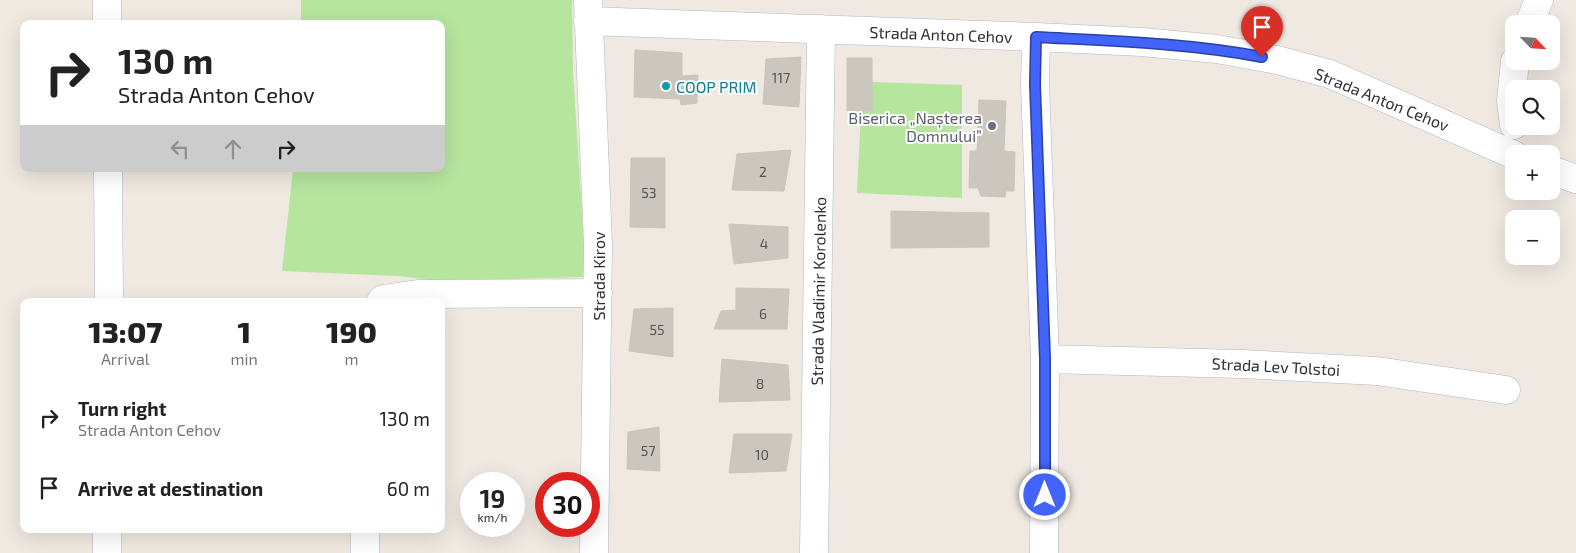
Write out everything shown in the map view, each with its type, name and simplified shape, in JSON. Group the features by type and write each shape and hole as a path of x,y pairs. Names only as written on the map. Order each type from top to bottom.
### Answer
{"street":[{"path":"107,0 107,20"},
{"path":"1533,15 1539,0"},
{"name":"Strada Anton Cehov","path":"588,11 821,29 1142,42 1217,49 1278,60 1330,74 1505,150"},
{"name":"Strada Kirov","path":"588,11 598,244 594,553"},
{"name":"Strada Vladimir Korolenko","path":"814,553 821,29"},
{"path":"1036,37 1035,84 1045,359 1044,553"},
{"path":"108,172 108,298"},
{"path":"1560,173 1576,179"},
{"path":"383,298 418,294 598,293"},
{"name":"Strada Lev Tolstoi","path":"1045,359 1242,364 1376,371 1506,390"},
{"path":"107,533 107,553"},
{"path":"365,553 366,533"}],"green space":[{"path":"301,0 572,0 573,71 586,277 439,281 398,276 282,271 293,172 445,172 445,20 301,20"},
{"path":"872,82 962,85 962,198 857,193 861,111"}],"building":[{"name":"COOP PRIM","path":"635,50 682,53 682,76 698,75 697,103 681,105 680,99 634,97"},
{"path":"801,57 799,107 763,104 766,59"},
{"path":"847,58 872,58 872,111 847,111"},
{"name":"Biserica „Nașterea Domnului”","path":"979,100 1006,101 1004,151 1015,152 1014,191 1006,191 1005,197 981,196 978,188 969,188 970,151 977,151"},
{"path":"791,150 784,191 732,190 737,154"},
{"path":"631,158 665,158 665,228 630,227"},
{"path":"891,211 989,213 989,247 891,248"},
{"path":"729,224 788,227 788,258 734,264"},
{"path":"736,288 789,289 787,329 714,329 721,311 736,310"},
{"path":"673,308 673,357 629,351 634,309"},
{"path":"722,359 788,365 790,400 719,402"},
{"path":"659,427 660,471 627,469 628,432"},
{"path":"734,434 792,434 786,471 729,473"}],"place":[{"name":"COOP PRIM","path":"666,86"},
{"name":"Biserica „Nașterea Domnului”","path":"992,126"}],"route":[{"path":"1045,495 1045,359 1035,84 1036,37 1142,42 1217,49 1262,57"}]}
